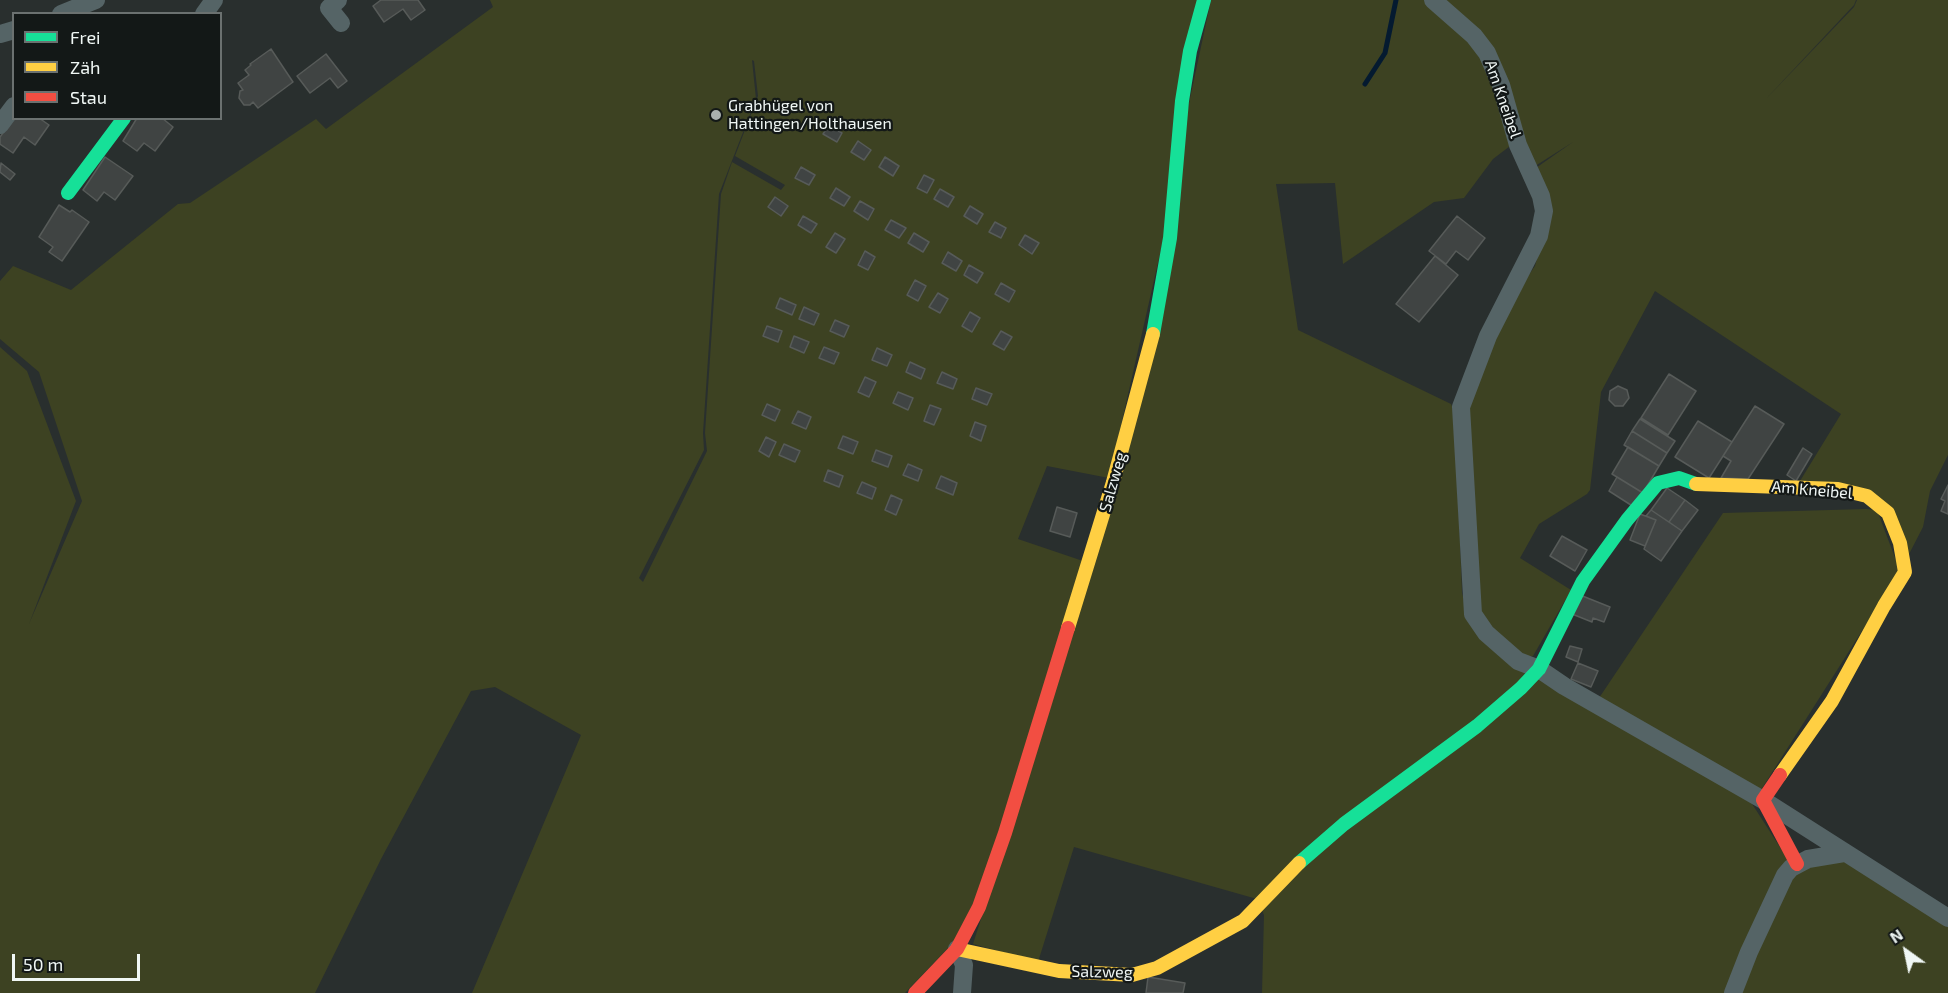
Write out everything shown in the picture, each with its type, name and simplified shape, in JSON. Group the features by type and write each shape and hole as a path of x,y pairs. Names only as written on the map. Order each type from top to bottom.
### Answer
{"street":[{"path":"338,0 328,8 341,23"},
{"name":"Salzweg","path":"915,993 924,987 957,949 979,907 1008,822 1113,482 1149,354 1158,313 1170,238 1182,101 1190,51 1204,0"},
{"name":"Am Kneibel","path":"1433,0 1473,36 1487,53 1501,85 1518,145 1542,196 1544,211 1539,236 1488,336 1461,407 1473,614 1486,633 1518,661 1539,669 1564,686 1763,800 1948,918"},
{"path":"67,12 86,6"},
{"path":"0,125 12,109"},
{"path":"68,193 123,120"},
{"name":"Am Kneibel","path":"1539,669 1583,581 1627,520 1658,483 1679,478 1700,485 1838,489 1867,496 1888,513 1900,543 1905,572 1832,701 1763,800"},
{"name":"Salzweg","path":"957,949 1059,971 1132,975 1157,968 1243,921 1302,860 1344,824 1477,726 1521,688 1539,669"},
{"path":"1763,800 1797,864"},
{"path":"1733,993 1780,882 1791,868 1808,860 1844,853"},
{"path":"957,949 964,965 962,993"}],"green space":[{"path":"490,0 1198,0 1165,232 1109,478 1047,466 1018,539 1083,561 970,925 905,993 472,993 581,735 495,687 471,691 381,859 315,993 0,993 0,347 27,371 76,501 29,624 82,501 39,372 0,339 0,281 13,266 71,290 178,204 190,203 316,119 326,129 493,7","holes":["752,60 754,61 758,96 735,156 785,185 781,190 732,162 721,194 705,433 707,451 643,582 639,578 704,450 703,433 719,194 756,99"]},
{"path":"1211,0 1427,0 1484,54 1514,143 1493,159 1464,198 1434,202 1343,264 1335,183 1276,184 1298,330 1451,404 1455,414 1462,593 1468,616 1477,633 1747,796 1794,869 1837,856 1948,920 1948,993 1262,993 1264,915 1257,899 1074,847 1038,962 973,944 1119,485 1189,103"},
{"path":"1438,0 1856,0 1854,5 1764,101 1854,7 1857,0 1948,0 1948,455 1930,491 1923,527 1907,558 1889,506 1800,481 1841,414 1655,291 1601,392 1590,490 1539,524 1520,558 1571,590 1533,656 1526,657 1491,631 1477,608 1468,404 1493,340 1523,283 1535,266 1543,235 1533,170 1573,142 1532,168 1503,83"},
{"path":"1877,510 1900,571 1759,793 1599,698 1723,513"}],"building":[{"path":"381,0 418,0 425,10 411,20 403,9 384,22 373,6"},
{"path":"271,49 293,82 258,108 253,102 250,105 244,105 239,98 240,91 243,90 238,83 249,75 245,70 250,64"},
{"path":"326,54 347,81 338,88 330,78 310,93 297,76"},
{"path":"13,120 42,120 49,125 35,145 24,137 13,153 0,144 0,137"},
{"path":"136,120 164,120 173,127 155,151 144,143 137,151 123,141"},
{"path":"829,125 842,133 837,142 823,134"},
{"path":"858,141 871,150 864,160 851,152"},
{"path":"105,157 133,176 115,200 104,192 97,201 83,190"},
{"path":"885,157 899,166 893,176 879,167"},
{"path":"1,163 15,174 10,180 0,172"},
{"path":"801,167 815,175 809,185 795,178"},
{"path":"924,175 934,180 927,193 917,188"},
{"path":"836,188 850,197 844,206 830,198"},
{"path":"940,189 954,197 948,207 934,199"},
{"path":"775,197 788,206 781,216 768,207"},
{"path":"860,201 874,209 868,220 854,211"},
{"path":"59,205 70,212 72,210 89,222 62,261 49,252 53,247 39,237"},
{"path":"970,206 983,214 977,224 964,216"},
{"path":"803,216 817,224 811,233 798,225"},
{"path":"1457,216 1485,238 1468,260 1456,251 1446,264 1429,251"},
{"path":"891,220 906,228 899,238 885,230"},
{"path":"995,222 1006,228 1001,238 989,232"},
{"path":"835,233 845,239 836,253 826,247"},
{"path":"914,233 929,242 923,252 908,243"},
{"path":"1025,235 1039,243 1032,254 1019,245"},
{"path":"865,251 875,257 868,270 858,265"},
{"path":"948,252 962,261 956,271 942,263"},
{"path":"1435,256 1458,275 1419,322 1396,304"},
{"path":"969,265 983,273 977,283 964,275"},
{"path":"915,280 926,286 918,301 907,295"},
{"path":"1001,283 1015,291 1009,302 995,294"},
{"path":"938,293 948,299 940,313 929,307"},
{"path":"780,298 796,305 792,315 776,308"},
{"path":"804,307 819,314 814,325 799,319"},
{"path":"970,312 980,318 972,332 962,326"},
{"path":"835,320 849,326 844,337 830,331"},
{"path":"767,326 782,331 778,342 763,336"},
{"path":"1001,331 1012,337 1004,350 993,344"},
{"path":"794,336 809,342 804,353 790,347"},
{"path":"824,347 839,353 834,364 819,358"},
{"path":"877,348 892,355 887,366 872,360"},
{"path":"910,362 925,369 921,379 906,372"},
{"path":"942,372 957,379 953,389 937,383"},
{"path":"1669,374 1696,391 1668,435 1641,418"},
{"path":"865,377 876,382 869,397 858,392"},
{"path":"1618,386 1627,390 1629,398 1623,406 1615,406 1609,400 1610,391"},
{"path":"976,388 992,394 987,405 972,399"},
{"path":"898,392 913,398 908,410 893,403"},
{"path":"767,404 780,410 775,421 762,415"},
{"path":"930,405 941,409 934,425 924,421"},
{"path":"1755,406 1784,424 1748,479 1721,478 1731,461 1723,456"},
{"path":"798,411 811,417 806,429 792,423"},
{"path":"1640,419 1675,441 1667,453 1632,431"},
{"path":"1698,421 1732,442 1709,478 1675,457"},
{"path":"975,422 986,426 981,441 970,436"},
{"path":"1632,431 1667,453 1659,466 1624,445"},
{"path":"843,436 858,442 853,454 838,448"},
{"path":"766,437 776,442 769,457 759,451"},
{"path":"784,444 800,451 795,462 779,455"},
{"path":"1628,447 1659,466 1643,493 1612,474"},
{"path":"1803,448 1812,454 1796,481 1787,475"},
{"path":"876,450 892,456 888,467 872,461"},
{"path":"908,464 922,470 918,481 903,475"},
{"path":"828,470 843,476 839,487 824,481"},
{"path":"941,476 957,483 953,495 936,488"},
{"path":"1617,477 1643,493 1634,507 1609,491"},
{"path":"862,482 876,488 872,499 857,493"},
{"path":"1948,485 1948,514 1941,511 1945,501 1941,499"},
{"path":"1667,488 1685,500 1669,522 1651,510"},
{"path":"891,495 902,500 896,515 885,510"},
{"path":"1685,500 1698,510 1682,531 1669,522"},
{"path":"1057,507 1077,513 1070,537 1050,531"},
{"path":"1651,510 1682,531 1661,561 1644,549 1656,520 1646,516"},
{"path":"1640,514 1656,520 1645,546 1630,540"},
{"path":"1562,536 1587,550 1575,571 1550,556"},
{"path":"1580,595 1610,607 1604,622 1593,618 1592,622 1572,614"},
{"path":"1570,646 1582,649 1578,662 1566,657"},
{"path":"1578,663 1598,671 1591,687 1571,679"},
{"path":"1148,977 1185,983 1183,993 1146,993"}],"waterway":[{"path":"1365,84 1385,53 1396,0"}],"traffic: fast":[{"path":"1153,334 1170,238 1182,101 1190,51 1204,0"},
{"path":"68,193 123,120"},
{"path":"1299,863 1344,824 1477,726 1521,688 1539,669 1583,581 1627,520 1658,483 1679,478 1696,484"}],"traffic: slow":[{"path":"1068,628 1113,482 1153,334"},
{"path":"1696,484 1838,489 1867,496 1888,513 1900,543 1905,572 1832,701 1780,775"},
{"path":"957,949 1059,971 1132,975 1157,968 1243,921 1299,863"}],"traffic: jam":[{"path":"915,993 957,949 979,907 1005,833 1068,628"},
{"path":"1780,775 1763,800 1797,864"}],"place":[{"name":"Grabhügel von Hattingen/Holthausen","path":"716,115"}]}
